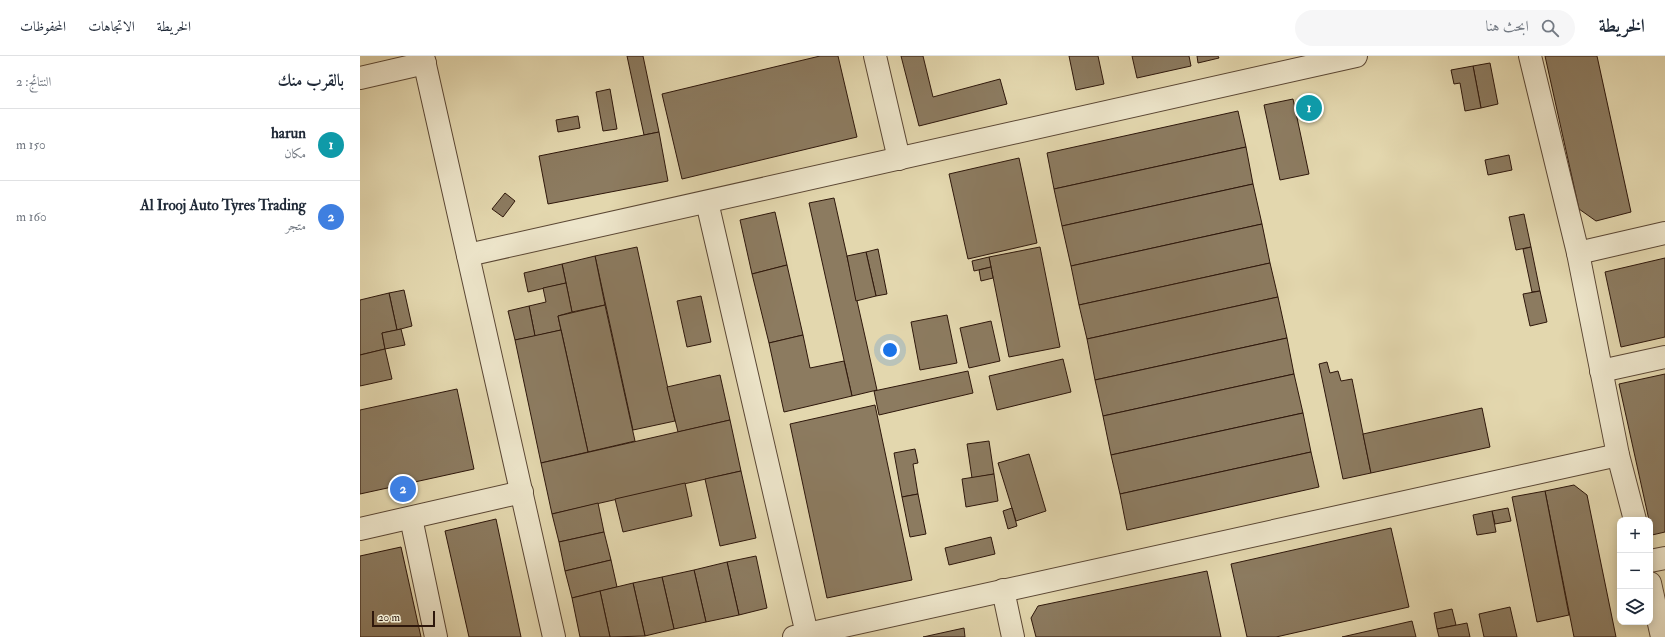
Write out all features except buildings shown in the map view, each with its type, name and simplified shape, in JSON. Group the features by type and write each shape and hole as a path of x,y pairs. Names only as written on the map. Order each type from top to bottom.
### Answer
{"street":[{"path":"875,56 899,160"},
{"path":"468,255 899,160 1356,56"},
{"path":"1530,56 1578,253 1618,455 1633,517"},
{"path":"360,78 424,60 554,637"},
{"path":"707,202 801,636 1003,590 1618,455"},
{"path":"1578,253 1665,233"},
{"path":"1601,371 1665,357"},
{"path":"360,529 522,492"},
{"path":"411,518 436,637"},
{"path":"1653,560 1665,558"},
{"path":"1651,589 1662,637"},
{"path":"1003,590 1013,637"}],"place":[{"name":"harun","path":"1309,108"},
{"name":"Al Irooj Auto Tyres Trading","path":"403,489"}]}
